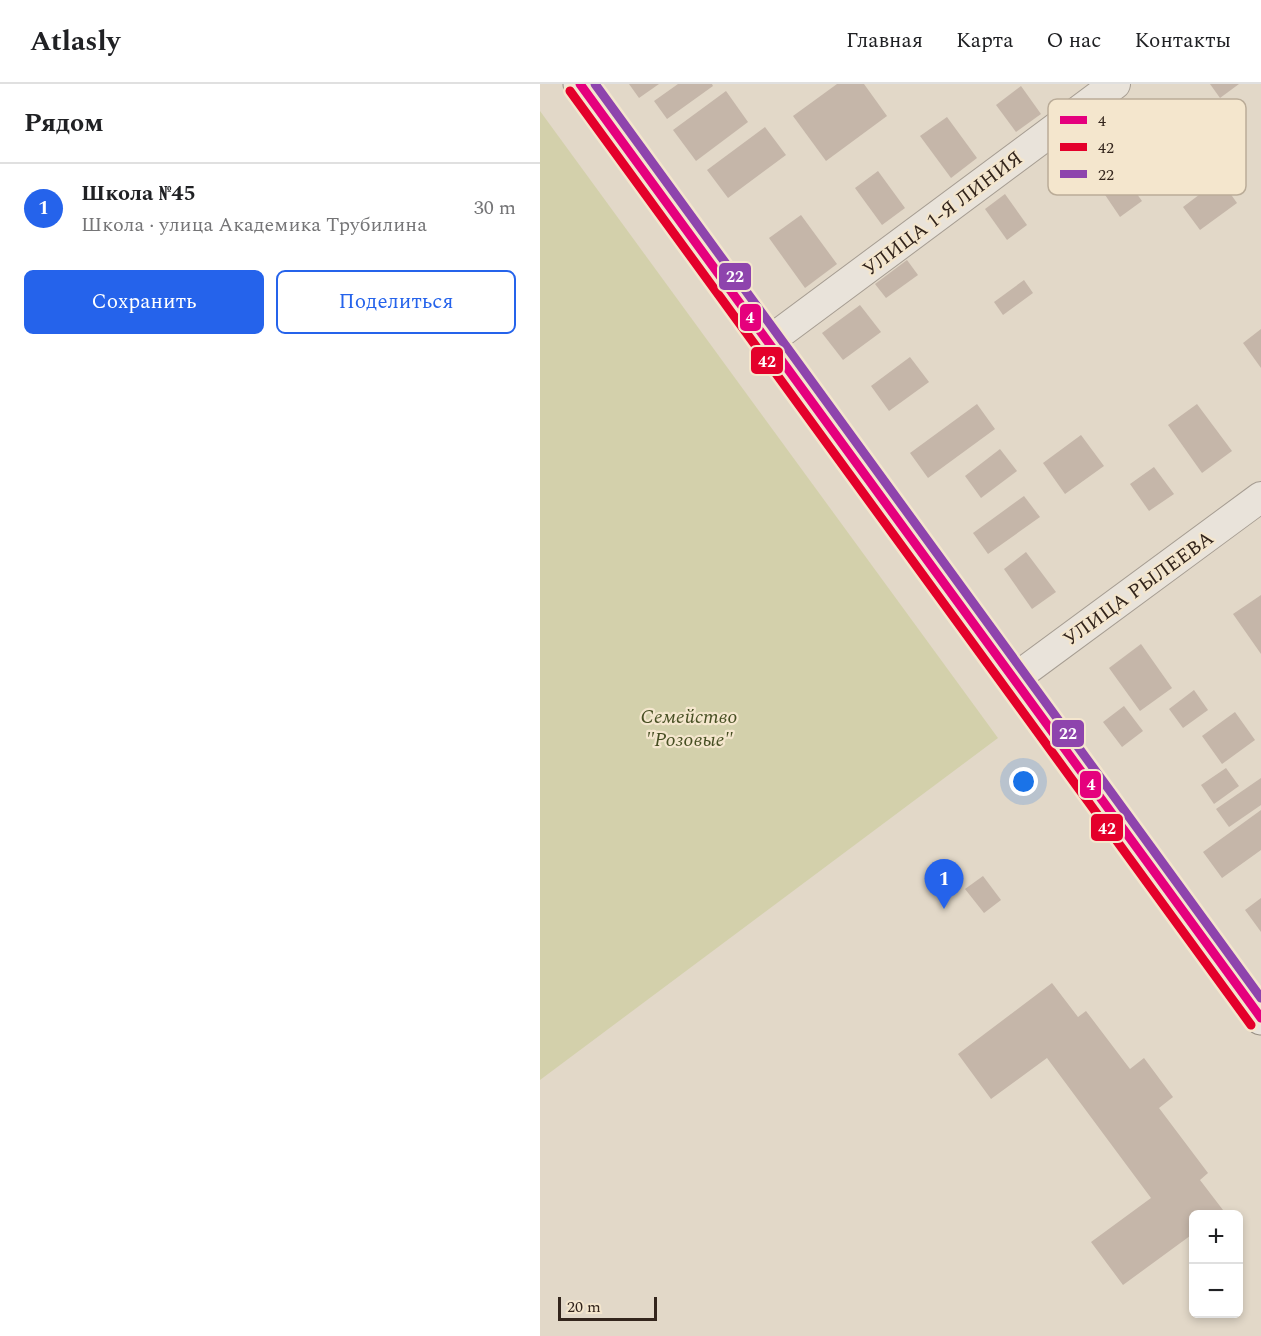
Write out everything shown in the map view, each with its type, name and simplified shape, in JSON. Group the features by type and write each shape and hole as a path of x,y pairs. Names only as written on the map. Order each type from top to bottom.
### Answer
{"main road":[{"path":"580,84 1261,1018"}],"street":[{"name":"УЛИЦА 1-Я ЛИНИЯ","path":"1095,99 1115,84"},
{"name":"УЛИЦА 1-Я ЛИНИЯ","path":"768,342 1048,134"},
{"name":"УЛИЦА РЫЛЕЕВА","path":"1014,679 1261,497"}],"green space":[{"name":"Семейство \"Розовые\"","path":"540,111 998,738 540,1080"}],"building":[{"path":"629,84 659,84 639,98"},
{"path":"678,84 712,84 713,86 667,119 654,101"},
{"path":"837,84 864,84 887,116 826,161 793,116"},
{"path":"1210,84 1239,84 1220,98"},
{"path":"1021,86 1041,114 1016,132 996,105"},
{"path":"726,91 748,122 696,161 673,130"},
{"path":"947,117 977,158 951,178 920,136"},
{"path":"765,127 786,155 728,198 707,170"},
{"path":"878,171 905,208 882,225 855,188"},
{"path":"1005,194 1027,225 1007,240 985,209"},
{"path":"1105,195 1138,195 1142,201 1120,217"},
{"path":"1199,195 1231,195 1237,203 1200,230 1183,207"},
{"path":"801,215 837,264 805,288 769,238"},
{"path":"907,260 918,275 886,298 875,284"},
{"path":"1024,280 1033,293 1003,315 994,302"},
{"path":"860,305 881,332 843,360 822,333"},
{"path":"1261,329 1261,368 1243,343"},
{"path":"910,357 929,382 889,411 871,386"},
{"path":"977,404 995,429 928,478 910,453"},
{"path":"1197,404 1232,451 1202,473 1168,425"},
{"path":"1081,435 1104,466 1065,494 1043,463"},
{"path":"1000,449 1017,471 981,498 965,476"},
{"path":"1154,467 1174,494 1149,511 1130,484"},
{"path":"1024,496 1040,517 988,554 973,533"},
{"path":"1026,552 1056,592 1032,609 1004,569"},
{"path":"1261,595 1261,654 1233,614"},
{"path":"1141,644 1172,688 1140,711 1109,668"},
{"path":"1194,690 1208,710 1183,728 1169,709"},
{"path":"1124,706 1143,731 1122,747 1103,722"},
{"path":"1235,712 1255,740 1222,764 1202,736"},
{"path":"1226,768 1239,786 1214,804 1201,785"},
{"path":"1261,778 1261,805 1229,827 1216,809"},
{"path":"1261,810 1261,850 1222,878 1203,852"},
{"path":"983,876 1001,900 984,913 965,889"},
{"path":"1261,898 1261,932 1245,910"},
{"path":"1052,983 1078,1017 1086,1011 1130,1069 1144,1058 1173,1097 1159,1108 1208,1173 1200,1180 1223,1210 1189,1210 1189,1237 1123,1285 1091,1242 1151,1198 1047,1058 991,1099 958,1054"}],"transit line":[{"name":"4","path":"580,84 1261,1018"},
{"name":"22","path":"595,84 1261,998"},
{"name":"42","path":"570,91 1251,1025"}],"place":[{"name":"Школа №45","path":"944,909"}]}
